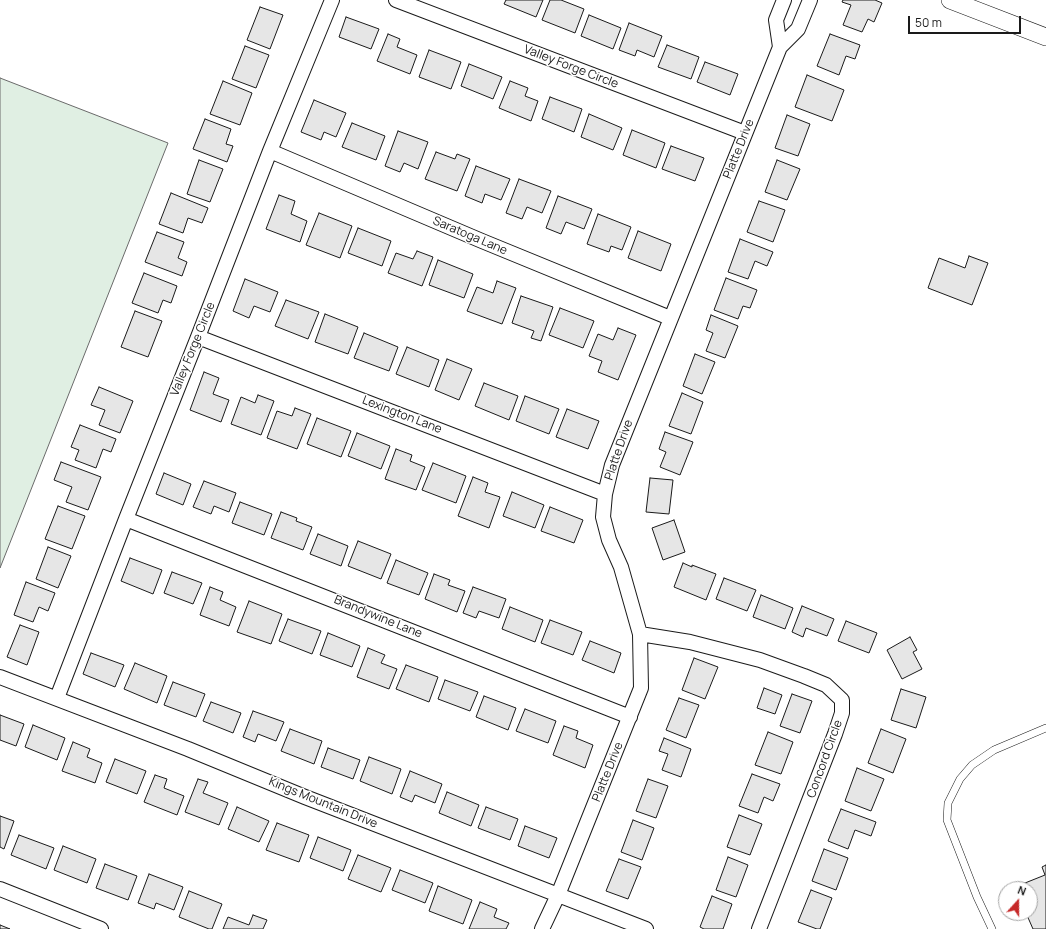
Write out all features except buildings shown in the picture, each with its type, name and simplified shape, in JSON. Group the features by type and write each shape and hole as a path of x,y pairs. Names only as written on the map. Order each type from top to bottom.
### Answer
{"street":[{"name":"Valley Forge Circle","path":"57,698 270,151 332,0"},
{"name":"Valley Forge Circle","path":"396,0 746,133"},
{"name":"Platte Drive","path":"780,47 776,20 784,0"},
{"name":"Platte Drive","path":"542,929 558,895 641,688 640,634 621,567 609,540 603,517 605,494 612,465 780,47 798,29 810,0"},
{"path":"950,0 1046,37"},
{"name":"Saratoga Lane","path":"270,151 482,241 670,318"},
{"name":"Lexington Lane","path":"198,337 605,494"},
{"name":"Brandywine Lane","path":"126,518 630,717"},
{"name":"Concord Circle","path":"640,634 690,642 760,660 826,685 842,700 842,713 836,734 759,929"},
{"name":"Kings Mountain Drive","path":"0,677 188,749 305,797 646,929"},
{"path":"0,889 102,929"}],"lane":[{"path":"992,929 977,897 947,820 948,803 960,779 972,765 994,750 1046,728"}],"green space":[{"path":"0,78 168,143 0,568"}]}
